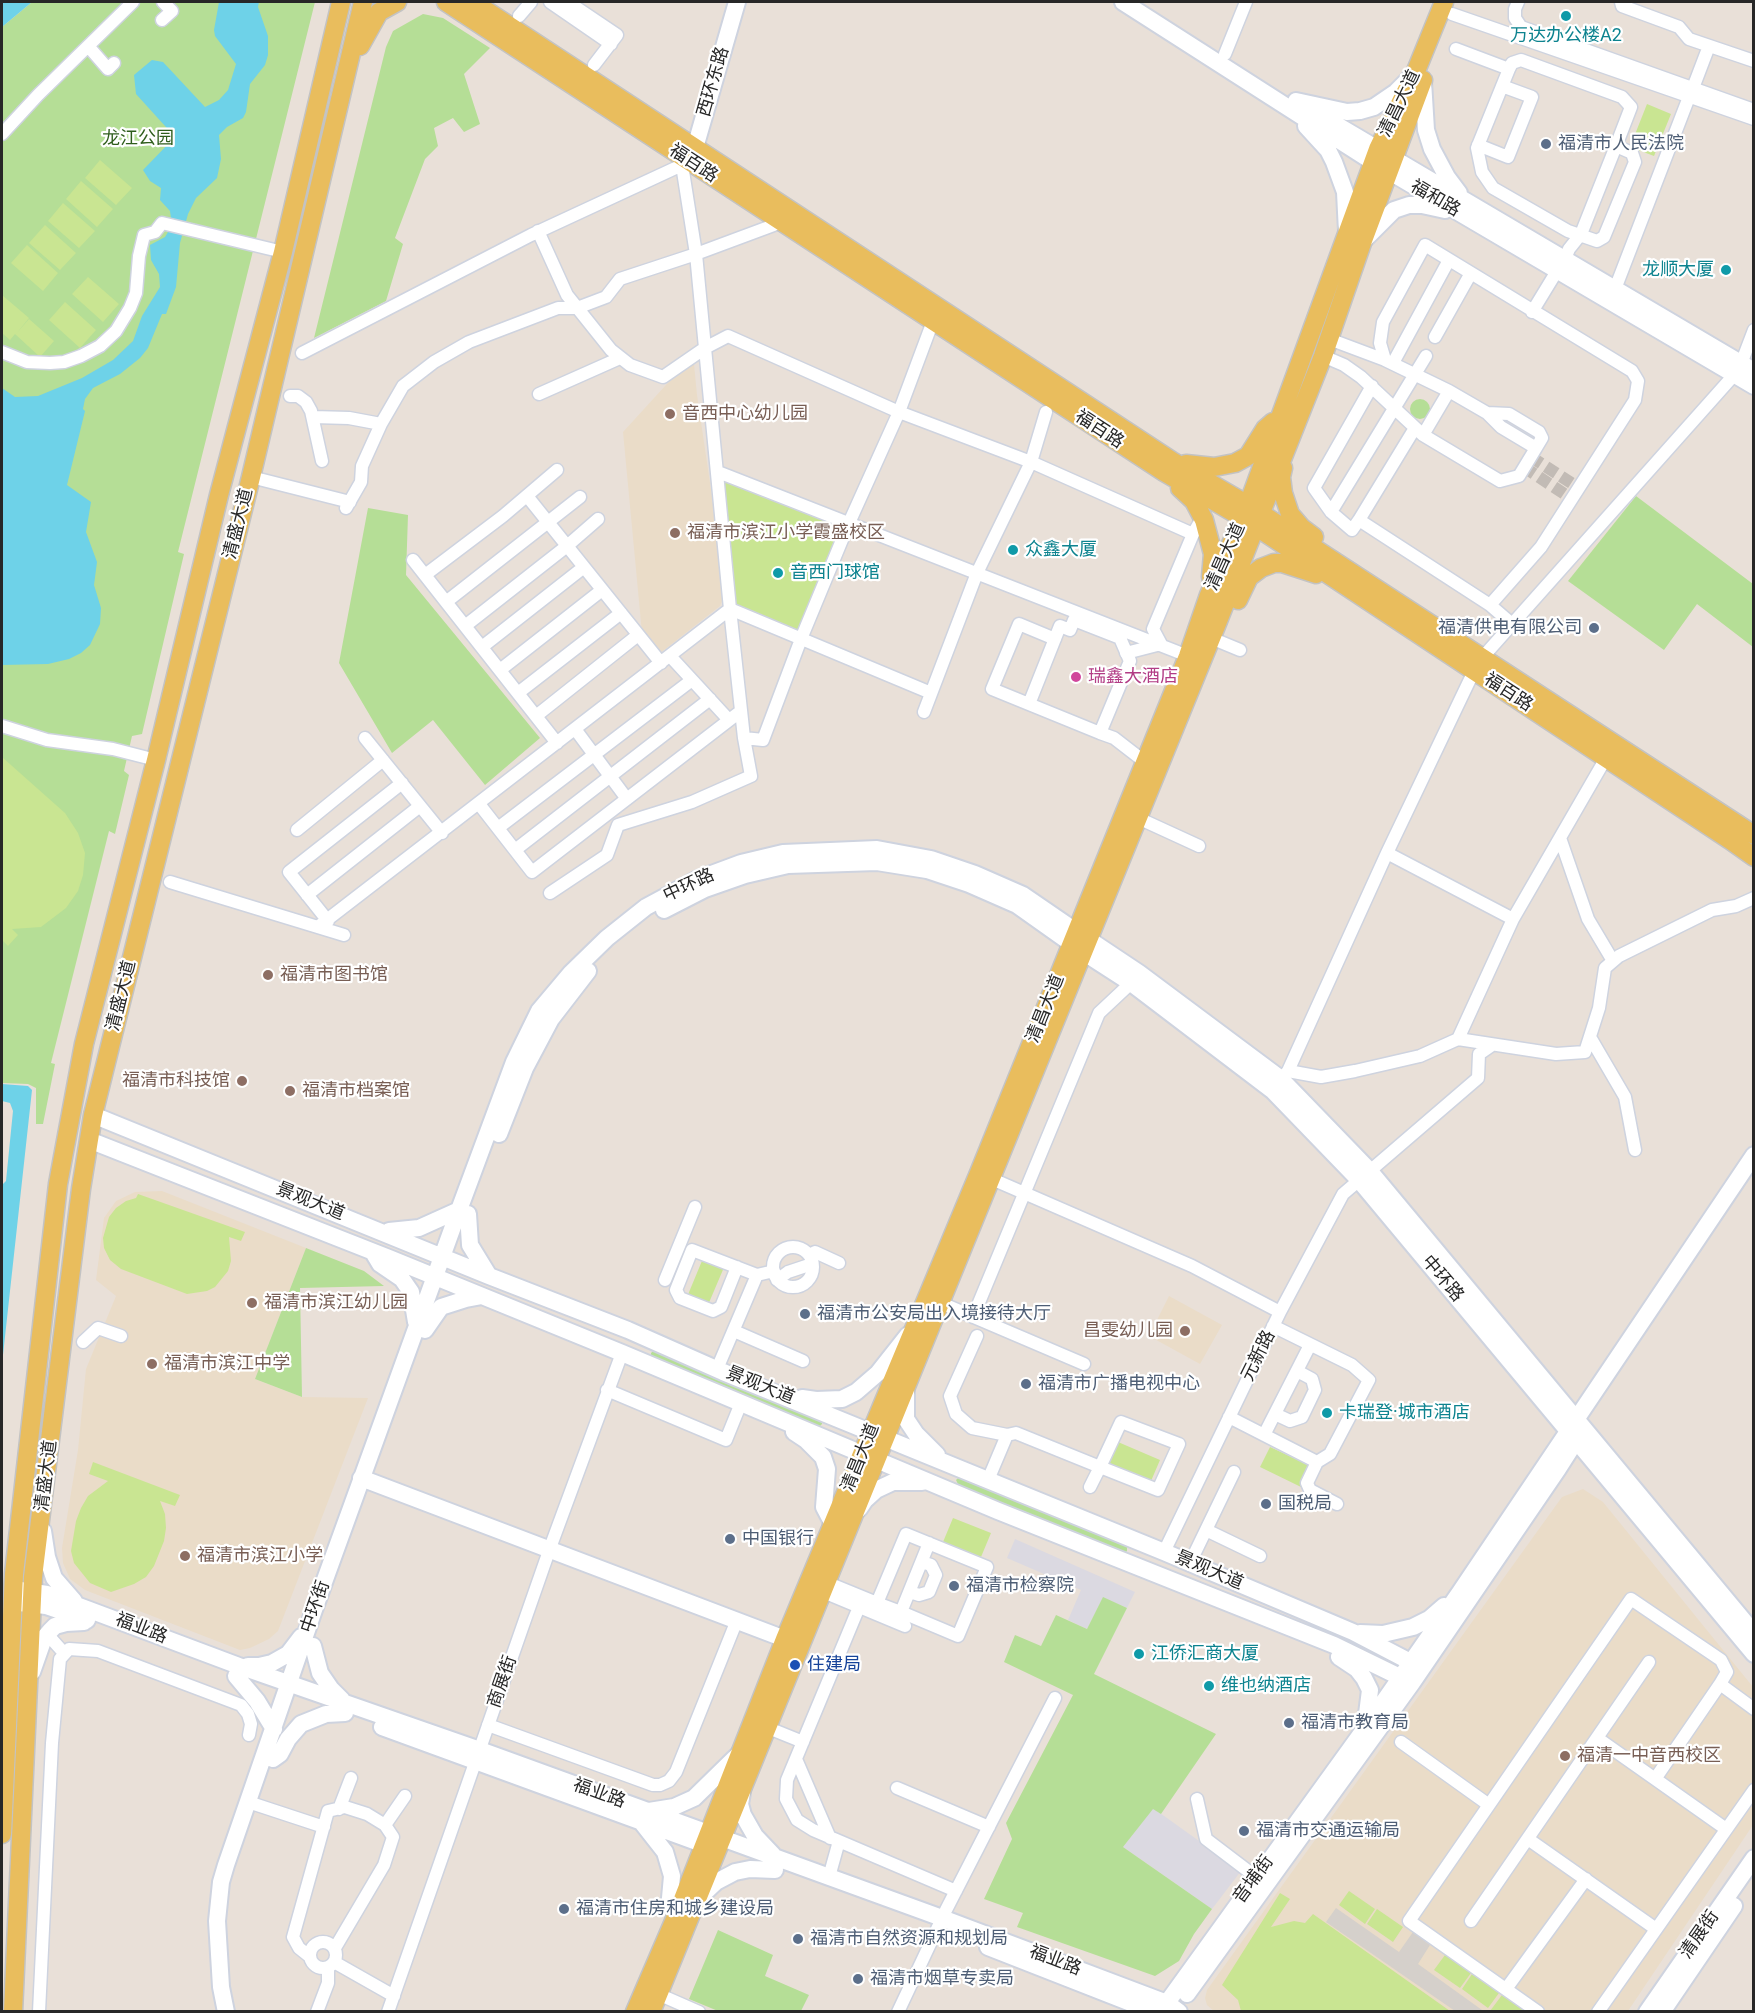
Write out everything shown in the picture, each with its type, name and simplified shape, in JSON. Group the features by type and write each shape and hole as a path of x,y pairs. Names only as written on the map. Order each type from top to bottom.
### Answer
{"main road":[{"name":"清盛大道","path":"13,2012 32,1598 93,1115 251,477 363,2"},
{"path":"342,93 361,43 379,12 397,2"},
{"name":"福百路","path":"446,2 1168,466"},
{"name":"福百路","path":"473,2 484,7 688,156 933,321 1252,516 1478,664 1754,835"},
{"name":"清昌大道","path":"651,2012 686,1908 712,1842 740,1754 785,1639 840,1528 878,1435 914,1328 1080,942 1138,818 1214,632 1252,516 1281,415 1354,239 1383,160 1451,6"},
{"name":"清盛大道","path":"2,1834 10,1602 58,1184 84,1044 156,760 219,495 283,252 337,7"},
{"name":"清昌大道","path":"878,1435 912,1369 992,1179 1145,762 1188,656 1209,595 1287,448 1326,347 1354,239"},
{"path":"1168,466 1214,467 1235,463 1248,456 1265,429 1281,415"},
{"path":"1214,632 1234,608 1249,577 1261,567 1282,563 1340,574 1335,553 1302,528 1290,514 1283,494 1281,477 1287,448"},
{"path":"1168,466 1194,501 1198,527 1213,554 1209,595"},
{"name":"福百路","path":"1478,664 1606,758 1754,857"},
{"name":"清昌大道","path":"712,1842 744,1781 827,1588 840,1528"},
{"name":"清昌大道","path":"635,2012 686,1908"}],"street":[{"path":"2,134 133,2"},
{"path":"162,20 172,12 164,2"},
{"path":"519,16 531,2"},
{"path":"550,2 611,44"},
{"path":"568,2 617,35 594,65"},
{"name":"西环东路","path":"688,156 728,2"},
{"name":"西环东路","path":"688,156 737,2"},
{"name":"福和路","path":"1123,2 1383,160 1743,370"},
{"name":"福和路","path":"1144,2 1225,54 1292,104"},
{"path":"1225,54 1246,2"},
{"path":"1518,2 1515,18 1521,27 1691,92 1754,119"},
{"path":"1621,2 1622,6 1679,27 1689,39 1754,61"},
{"path":"1451,6 1564,43"},
{"path":"88,46 108,69 114,63"},
{"path":"1615,289 1708,46"},
{"path":"1456,49 1509,69"},
{"path":"1532,312 1569,249 1581,234 1631,108 1622,97 1521,60 1512,63 1478,145 1482,172 1493,188 1568,231 1581,234 1597,241 1604,237 1635,162 1632,153 1616,146"},
{"path":"1292,104 1347,112 1360,111 1374,107 1420,75 1426,130 1432,149 1465,208"},
{"path":"1478,145 1508,157 1532,97 1502,86"},
{"path":"1691,92 1754,110"},
{"path":"1292,104 1334,162 1345,192 1354,239 1394,210 1409,205 1465,208"},
{"path":"302,353 688,156 730,609 744,738 751,777 692,802 618,825 607,855 550,893"},
{"path":"2,352 27,362 50,363 64,362 100,346 116,331 130,309 136,293 139,256 144,236 155,232 162,223 283,252"},
{"path":"251,477 348,505 361,482 362,466 381,424 403,387 434,362 469,342 558,308 577,308 606,297 620,279 774,225"},
{"path":"538,231 567,295 620,358 630,365 663,377 705,348 728,336 899,412 1198,527 1153,629 1161,644"},
{"path":"1389,362 1380,343 1383,322 1425,245 1632,371 1638,381 1635,400 1541,547 1490,605"},
{"path":"1389,362 1449,260"},
{"name":"福和路","path":"1561,265 1615,289 1743,370 1754,386"},
{"path":"1435,337 1471,273"},
{"path":"744,738 763,740 801,639 849,523 899,412 933,321"},
{"path":"1754,330 1743,370 1478,664 1281,1080 1321,1077 1420,1056 1458,1038 1556,1054 1585,1052 1599,1008 1605,968 1619,956 1712,910 1736,906 1754,898"},
{"path":"1326,347 1389,362 1449,391 1487,413 1509,414 1539,432 1542,438 1519,476 1500,481 1419,431 1372,386 1344,365 1326,347"},
{"path":"1331,512 1426,356"},
{"path":"539,394 620,358"},
{"path":"1372,386 1314,488 1331,512 1352,530 1449,391"},
{"path":"290,396 298,396 306,402 312,417 322,461"},
{"path":"924,712 977,573 1031,462 1046,412"},
{"path":"312,417 349,418 381,424"},
{"path":"425,575 557,470"},
{"path":"718,472 1188,656"},
{"path":"527,496 638,635 692,680 729,720"},
{"path":"446,602 580,497"},
{"path":"465,626 598,519"},
{"path":"1359,520 1490,605 1512,624"},
{"path":"413,560 557,743"},
{"path":"482,647 584,567"},
{"path":"500,670 602,590"},
{"path":"730,609 932,693"},
{"path":"323,924 730,609"},
{"path":"518,693 621,613"},
{"path":"1029,704 1060,626 1070,630 1074,620 1120,639 1130,661 1100,733"},
{"path":"1055,639 1019,624 992,689 1114,738 1145,762"},
{"path":"1214,632 1240,650"},
{"path":"536,716 638,635"},
{"path":"1126,653 1161,644"},
{"path":"498,828 692,680"},
{"path":"515,850 710,699"},
{"path":"478,804 532,872 741,711"},
{"path":"2,726 47,740 113,749 156,760"},
{"path":"574,729 627,799"},
{"path":"365,738 442,832"},
{"path":"1458,1038 1513,919 1606,758"},
{"path":"297,830 383,760"},
{"path":"323,924 307,895 289,872 402,783"},
{"path":"307,895 420,806"},
{"path":"1138,818 1199,846"},
{"path":"1560,838 1588,920 1613,962"},
{"name":"中环路","path":"463,1212 514,1062 539,1011 571,973 607,938 646,907 698,879 741,863 783,853 877,849 932,859 975,874 1023,895 1131,983 1281,1080"},
{"path":"1387,853 1513,919"},
{"path":"170,882 323,924 344,935"},
{"name":"中环路","path":"1080,942 1139,973 1281,1080 1364,1174 1576,1429 1754,1633"},
{"path":"973,1317 1099,1013 1131,983"},
{"path":"1590,1037 1625,1097 1635,1150"},
{"name":"元新路","path":"1164,1552 1280,1312 1343,1194 1478,1078 1479,1054 1492,1045"},
{"name":"景观大道","path":"93,1115 628,1330 717,1369 1164,1552 1353,1632 1417,1664"},
{"name":"景观大道","path":"89,1140 372,1251 622,1353 1155,1575 1334,1645 1406,1680"},
{"path":"1417,1664 1576,1429 1754,1155"},
{"path":"1417,1664 1460,1592 1754,1173"},
{"path":"992,1179 1192,1266 1280,1312"},
{"path":"665,1280 695,1207"},
{"path":"389,1258 389,1234 419,1228 463,1212 470,1245 489,1276"},
{"name":"中环街","path":"225,2012 218,1957 217,1921 226,1865 273,1759 314,1610 366,1479 463,1212"},
{"path":"680,1244 757,1275 776,1275"},
{"path":"810,1260 799,1248 786,1249 777,1256 774,1262 776,1275 789,1287 802,1285 811,1275 810,1260 815,1252 839,1263"},
{"path":"692,1250 676,1290 680,1298 713,1311 721,1307 737,1267"},
{"path":"372,1251 380,1264 402,1279 411,1293 421,1328"},
{"path":"717,1369 757,1275"},
{"path":"515,1310 523,1289"},
{"path":"421,1328 441,1307 482,1296"},
{"path":"941,1303 1084,1364"},
{"path":"1273,1326 1352,1365 1369,1380 1330,1454 1317,1462 1306,1484 1310,1490 1337,1504"},
{"path":"83,1342 98,1328 122,1336"},
{"path":"779,1394 816,1400 842,1399 856,1392 878,1373 914,1328"},
{"path":"734,1331 803,1361"},
{"path":"976,1336 950,1396 956,1414 972,1428 1007,1435 1017,1433 1100,1467 1158,1490 1179,1444 1121,1422 1100,1467 1090,1487"},
{"path":"1264,1435 1310,1345"},
{"name":"商展街","path":"388,2012 550,1548 622,1353"},
{"path":"912,1369 905,1393 906,1419 925,1444 944,1462"},
{"path":"1275,1414 1290,1421 1302,1417 1315,1390 1312,1379 1297,1371"},
{"path":"607,1390 726,1440 741,1403"},
{"path":"771,1416 806,1440 823,1457 827,1469 824,1508 840,1528 876,1490 893,1482 934,1484"},
{"path":"1229,1417 1317,1462"},
{"name":"中环路","path":"1576,1429 1754,1654"},
{"path":"988,1480 1007,1435"},
{"path":"1190,1563 1234,1472"},
{"path":"366,1479 785,1639"},
{"name":"中环街","path":"237,2012 232,1987 227,1921 235,1868 274,1730 313,1646 366,1479"},
{"path":"42,1517 44,1545 54,1578 79,1605"},
{"path":"1206,1530 1260,1556"},
{"path":"827,1588 902,1612 958,1636 987,1567 906,1534 877,1603"},
{"path":"902,1612 929,1543"},
{"path":"1155,1575 1164,1552"},
{"path":"910,1592 919,1595 929,1592 936,1575 931,1565 922,1562"},
{"path":"827,1588 858,1607 905,1626"},
{"path":"1353,1632 1383,1634 1413,1627 1430,1618 1460,1592"},
{"name":"福业路","path":"10,1602 47,1594 238,1671"},
{"name":"福业路","path":"32,1598 46,1606 344,1707 940,1923 1169,2010"},
{"path":"1538,2012 1409,1921 1631,1599 1721,1660 1727,1672 1655,1779"},
{"path":"858,1607 787,1780 786,1799 797,1820 813,1830 956,1891"},
{"path":"274,1730 238,1671 272,1663 288,1654 300,1639 314,1610"},
{"path":"488,1725 653,1785 660,1785 676,1772 737,1620"},
{"path":"28,1690 38,1653 47,1634 55,1626 66,1623 94,1622"},
{"path":"47,1634 64,1653"},
{"path":"1334,1645 1339,1658 1357,1669 1370,1690 1366,1727"},
{"path":"273,1759 280,1754 288,1739 302,1724 344,1707 320,1672 313,1646"},
{"path":"39,2012 53,1731 60,1659 64,1653 69,1649 98,1651 241,1705 248,1714 251,1724 249,1735"},
{"path":"1471,1921 1650,1662"},
{"name":"音埔街","path":"1169,2010 1417,1664"},
{"name":"音埔街","path":"1169,2010 1257,1877 1366,1727 1406,1680"},
{"path":"1720,1684 1754,1709"},
{"path":"898,2012 956,1891 1055,1698"},
{"path":"766,1727 803,1742"},
{"path":"1597,1738 1726,1829"},
{"path":"1401,1742 1489,1805"},
{"path":"740,1754 694,1798 644,1817 667,1857 672,1876 670,1898 686,1908 716,1882 735,1872 776,1864 743,1815 740,1804 744,1781"},
{"path":"796,1759 835,1840 829,1878"},
{"path":"339,1809 351,1778"},
{"path":"897,1788 989,1827"},
{"path":"1598,2012 1754,1790"},
{"path":"385,1825 405,1796"},
{"path":"1197,1799 1206,1839 1257,1877"},
{"path":"253,1803 324,1827"},
{"path":"317,2012 328,1983 331,1965 336,1953 335,1948 384,1865 393,1838 385,1825 367,1814 345,1807 328,1811 293,1937 299,1948 316,1966 320,1968 331,1965 394,1996"},
{"path":"1528,1839 1656,1929"},
{"name":"清展街","path":"1647,2012 1754,1858"},
{"name":"福业路","path":"776,1864 829,1878 940,1923"},
{"name":"清展街","path":"1662,2012 1754,1877"},
{"path":"1506,1989 1586,1879"},
{"path":"309,1956 312,1948 319,1942 328,1942 335,1948"},
{"path":"658,1994 693,2010"}],"shaded area":[{"name":"福清市滨江小学霞盛校区","path":"694,364 726,591 720,606 659,654 642,633 623,432 676,374"},
{"path":"162,1191 306,1248 255,1379 302,1397 368,1398 278,1631 269,1639 240,1650 85,1590 70,1579 63,1563 62,1548 78,1450 86,1369 116,1296 96,1280 104,1218 116,1201 135,1192"},
{"name":"昌雯幼儿园","path":"1169,1296 1222,1325 1200,1364 1149,1336"},
{"name":"福清一中音西校区","path":"1583,1489 1603,1502 1753,1687 1753,1825 1628,2011 1215,2012 1207,2005 1205,1998 1207,1990 1562,1497"},
{"path":"1015,1539 1135,1592 1127,1608 1103,1598 1087,1629 1068,1620 1081,1590 1007,1558"},
{"path":"1153,1808 1241,1871 1212,1909 1123,1847"},
{"path":"1336,1908 1399,1952 1413,1932 1430,1945 1418,1964 1482,2010 1455,2011 1326,1922"}],"green space":[{"name":"龙江公园","path":"32,2 315,2 178,552 184,554 142,734 132,736 124,771 129,775 115,834 109,831 51,1063 55,1064 43,1124 36,1124 36,1088 28,1084 2,1083 2,27"},
{"path":"423,14 443,18 490,48 464,74 480,124 464,132 453,118 434,128 438,146 425,159 395,238 403,244 386,301 314,338 386,47 393,31"},
{"path":"1647,104 1671,114 1654,156 1630,147"},
{"path":"100,160 132,188 116,205 85,178"},
{"path":"81,181 113,209 97,227 66,199"},
{"path":"63,203 95,231 79,248 48,221"},
{"path":"45,225 76,253 60,270 29,243"},
{"path":"27,245 58,273 43,291 11,263"},
{"path":"88,277 119,304 103,322 72,294"},
{"path":"2,295 29,318 16,334 29,319 54,341 40,357 15,334 10,340 2,333"},
{"path":"65,302 96,330 80,348 49,320"},
{"path":"1420,399 1427,402 1430,409 1427,416 1420,419 1413,416 1410,409 1413,402"},
{"path":"724,479 843,526 799,632 736,608"},
{"path":"1636,496 1753,584 1753,647 1697,604 1664,650 1568,581"},
{"path":"368,508 408,515 406,575 540,738 485,785 433,720 392,753 339,663"},
{"path":"2,757 65,813 78,833 85,853 83,875 78,891 66,908 41,927 12,929 18,935 8,946 2,940"},
{"path":"138,1194 245,1232 241,1241 229,1237 231,1261 228,1271 215,1287 207,1291 187,1294 121,1269 110,1260 104,1248 103,1238 109,1217 116,1208 136,1198"},
{"path":"306,1248 364,1271 384,1286 300,1288 302,1397 255,1379"},
{"path":"704,1256 725,1265 708,1305 687,1297"},
{"path":"654,1350 822,1421 822,1424 819,1427 651,1357"},
{"path":"1118,1442 1160,1460 1151,1481 1109,1463"},
{"path":"1270,1447 1311,1466 1301,1487 1260,1467"},
{"path":"93,1462 180,1495 175,1506 160,1501 165,1514 166,1528 164,1541 154,1566 146,1577 111,1592 90,1583 74,1563 71,1551 76,1521 81,1508 88,1496 108,1481 89,1474"},
{"path":"959,1477 1125,1544 1127,1551 1124,1554 959,1486 956,1480"},
{"path":"953,1518 991,1533 981,1557 943,1542"},
{"path":"1103,1597 1127,1608 1094,1674 1216,1734 1161,1814 1153,1809 1123,1847 1212,1909 1194,1934 1179,1961 1155,1976 1017,1927 1023,1913 984,1899 1012,1839 1006,1823 1073,1695 1004,1662 1015,1635 1041,1646 1056,1615 1087,1629"},
{"path":"1349,1891 1375,1909 1365,1924 1339,1905"},
{"path":"1280,1893 1290,1899 1271,1927 1294,1921 1305,1923 1313,1914 1450,2011 1241,2011 1238,2000 1222,1985"},
{"path":"1377,1909 1403,1927 1393,1942 1367,1924"},
{"path":"718,1930 773,1955 765,1976 809,1995 801,2011 718,2011 689,1999"},
{"path":"1445,1955 1471,1973 1460,1988 1434,1970"},
{"path":"1472,1974 1499,1993 1488,2008 1462,1989"},
{"path":"1502,1995 1525,2011 1490,2011"}],"water":[{"path":"2,2 32,2 2,27"},
{"path":"219,2 259,2 258,7 268,36 268,55 265,65 250,84 243,118 227,127 219,135 221,159 217,178 196,198 188,214 180,243 176,287 166,314 162,314 148,348 140,358 120,374 93,388 85,399 83,409 85,411 67,485 91,502 86,532 97,562 94,585 101,608 100,624 90,645 69,659 48,664 2,665 2,388 15,397 38,396 82,378 113,360 133,341 142,316 160,287 159,274 151,260 150,245 165,237 171,218 170,211 160,200 161,188 150,181 143,170 175,137 136,94 134,75 152,60 163,62 205,107 219,100 228,90 236,64 215,36"},
{"path":"2,1084 28,1086 32,1090 2,1364 2,1185 6,1181 13,1111 10,1103 2,1101"}],"tunnel":[{"path":"1531,457 1579,488"},
{"path":"1524,467 1572,499"}],"place":[{"name":"万达办公楼A2","path":"1566,16"},
{"name":"福清市人民法院","path":"1546,144"},
{"name":"龙顺大厦","path":"1726,270"},
{"name":"音西中心幼儿园","path":"670,414"},
{"name":"福清市滨江小学霞盛校区","path":"675,533"},
{"name":"众鑫大厦","path":"1013,550"},
{"name":"音西门球馆","path":"778,573"},
{"name":"福清供电有限公司","path":"1594,628"},
{"name":"瑞鑫大酒店","path":"1076,677"},
{"name":"福清市图书馆","path":"268,975"},
{"name":"福清市科技馆","path":"242,1081"},
{"name":"福清市档案馆","path":"290,1091"},
{"name":"福清市滨江幼儿园","path":"252,1303"},
{"name":"福清市公安局出入境接待大厅","path":"805,1314"},
{"name":"昌雯幼儿园","path":"1185,1331"},
{"name":"福清市滨江中学","path":"152,1364"},
{"name":"福清市广播电视中心","path":"1026,1384"},
{"name":"卡瑞登·城市酒店","path":"1327,1413"},
{"name":"国税局","path":"1266,1504"},
{"name":"中国银行","path":"730,1539"},
{"name":"福清市滨江小学","path":"185,1556"},
{"name":"福清市检察院","path":"954,1586"},
{"name":"江侨汇商大厦","path":"1139,1654"},
{"name":"住建局","path":"795,1665"},
{"name":"维也纳酒店","path":"1209,1686"},
{"name":"福清市教育局","path":"1289,1723"},
{"name":"福清一中音西校区","path":"1565,1756"},
{"name":"福清市交通运输局","path":"1244,1831"},
{"name":"福清市住房和城乡建设局","path":"564,1909"},
{"name":"福清市自然资源和规划局","path":"798,1939"},
{"name":"福清市烟草专卖局","path":"858,1979"}]}
